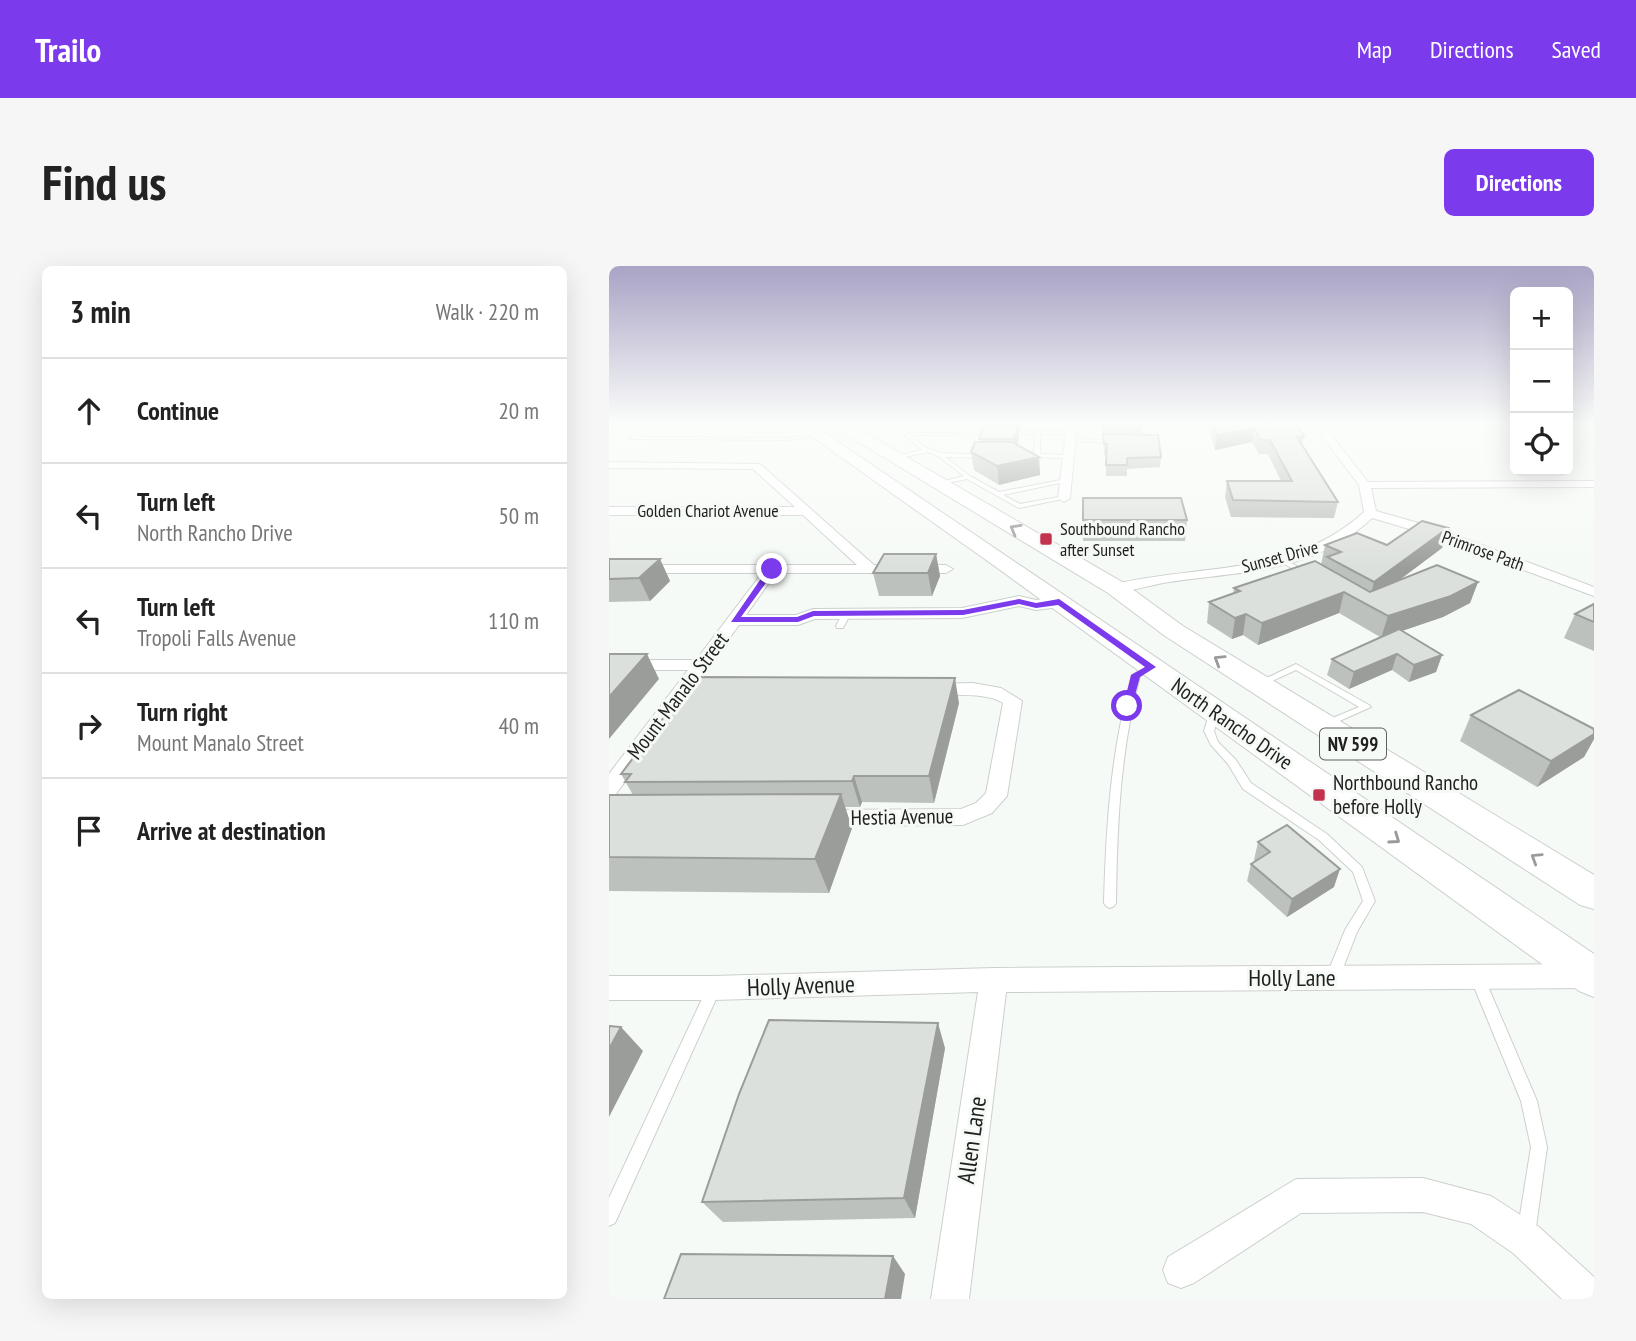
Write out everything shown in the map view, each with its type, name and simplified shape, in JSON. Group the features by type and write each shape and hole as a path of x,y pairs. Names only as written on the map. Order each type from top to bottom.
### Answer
{"main road":[{"name":"North Rancho Drive","path":"872,471 1004,562 1048,603 1151,667 1593,977"},
{"name":"North Rancho Drive","path":"918,471 1117,588 1174,631 1594,894"},
{"path":"1004,562 1031,566 1058,583 1073,588 1117,588"},
{"path":"1048,603 1097,604 1137,626 1174,631"}],"street":[{"path":"762,471 870,569"},
{"path":"1064,498 1067,471"},
{"path":"1354,471 1365,485 1370,513"},
{"path":"1365,485 1594,484"},
{"name":"Golden Chariot Avenue","path":"609,512 807,512"},
{"name":"Sunset Drive","path":"1117,588 1150,578 1236,569 1304,555 1341,539 1370,513"},
{"name":"Primrose Path","path":"1370,513 1431,531 1594,592"},
{"path":"609,569 946,569"},
{"name":"Mount Manalo Street","path":"609,788 772,569"},
{"path":"734,620 798,620 806,626 843,620 966,624 1028,612 1048,603"},
{"path":"609,665 700,666"},
{"path":"683,689 710,689"},
{"name":"Hestia Avenue","path":"800,818 963,817 984,808 996,796 1013,701 1002,693 982,689 914,689"},
{"name":"Holly Lane","path":"994,980 1593,977"},
{"name":"Holly Avenue","path":"609,988 714,988 994,980"},
{"name":"Allen Lane","path":"950,1299 994,980"},
{"path":"1181,1270 1296,1196 1423,1195 1479,1208 1525,1240 1590,1299"}],"lane":[{"path":"961,471 1019,506 1064,498"},
{"path":"939,484 968,477"},
{"path":"998,494 1066,481"},
{"path":"1282,561 1318,580"},
{"path":"1110,903 1111,817 1116,761 1136,675 1151,667"},
{"path":"1258,684 1296,667 1366,707 1324,725"},
{"path":"1215,712 1209,731 1247,786 1323,837 1358,870 1369,901 1351,930 1333,978"},
{"path":"1476,977 1529,1101 1539,1147 1525,1240"},
{"path":"609,1217 714,988"}],"building":[{"path":"1287,471 1319,471 1338,502 1233,500 1227,481 1292,481"},
{"path":"1083,498 1181,498 1187,520 1083,520"},
{"path":"1422,521 1448,528 1374,582 1327,557 1341,552 1325,545 1357,533 1387,545"},
{"path":"884,554 936,554 928,573 873,573"},
{"path":"609,559 660,559 639,578 609,579"},
{"path":"1315,561 1370,592 1437,565 1478,582 1451,596 1388,616 1344,592 1262,623 1246,614 1235,618 1209,602 1240,591 1234,588"},
{"path":"1594,604 1594,622 1575,614"},
{"path":"1399,629 1442,655 1414,665 1397,654 1354,672 1332,659"},
{"path":"609,654 647,654 609,697"},
{"path":"694,677 955,678 929,776 854,776 852,781 625,782 631,774 621,774"},
{"path":"1519,690 1594,729 1594,734 1551,761 1471,715"},
{"path":"841,794 815,859 609,857 609,795"},
{"path":"1287,825 1340,869 1292,899 1251,864 1270,852 1258,842"},
{"path":"769,1020 938,1023 904,1198 702,1202 739,1094"},
{"path":"609,1026 621,1027 609,1049"},
{"path":"681,1254 893,1256 885,1299 664,1299"}],"place":[{"name":"Southbound Rancho after Sunset","path":"1046,539"},
{"name":"Northbound Rancho before Holly","path":"1319,795"}],"route":[{"path":"772,569 734,620 798,620 813,614 963,612 1019,601 1036,605 1059,602 1151,667 1136,675 1127,706"}]}
